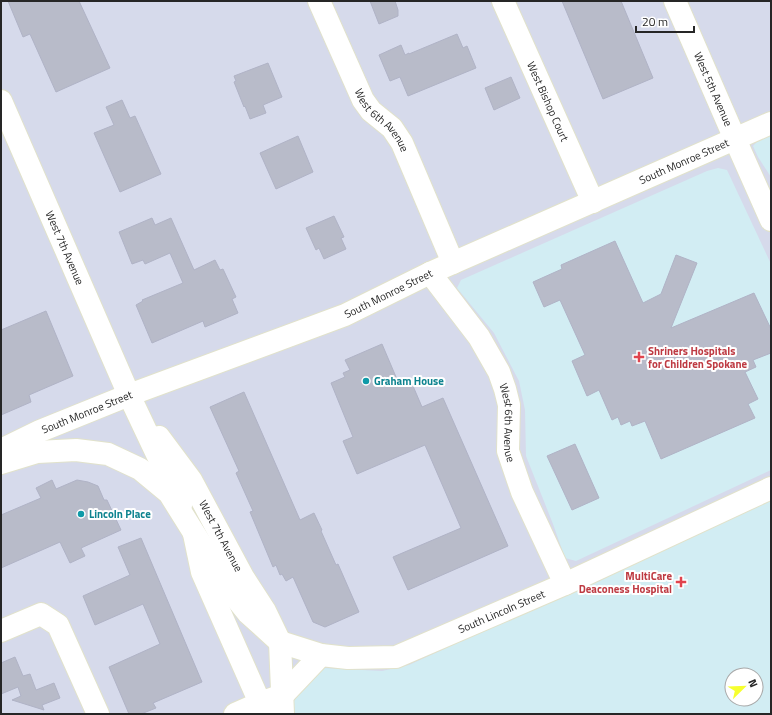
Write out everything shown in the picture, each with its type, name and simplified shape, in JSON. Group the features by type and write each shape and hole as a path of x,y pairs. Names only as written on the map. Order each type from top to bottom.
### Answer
{"street":[{"name":"West 6th Avenue","path":"320,1 363,100 371,111 392,128 402,143 453,262"},
{"name":"West Bishop Court","path":"503,1 593,202"},
{"name":"West 5th Avenue","path":"674,1 771,220"},
{"name":"West 7th Avenue","path":"1,101 129,395 192,530 202,572 264,708"},
{"name":"South Monroe Street","path":"1,450 40,431 129,395 345,315 430,272 771,123"},
{"name":"West 6th Avenue","path":"430,272 479,336 499,372 509,405 508,451 522,492 565,584"},
{"name":"West 7th Avenue","path":"129,395 191,480 243,577 265,612 280,642 283,704"},
{"name":"West 7th Avenue","path":"1,463 37,452 76,450 108,454 140,469 169,493 231,592 248,613 280,642 321,655"},
{"name":"South Lincoln Street","path":"321,655 348,658 396,657 565,584 771,488"},
{"path":"1,631 41,614 58,625 98,714"},
{"path":"235,714 283,704 321,655"}],"shaded area":[{"path":"771,134 771,177 753,146 760,139"},
{"name":"Shriners Hospitals for Children Spokane","path":"718,168 727,170 771,264 771,470 576,561 565,558 526,456 525,410 519,381 494,333 457,288 461,280 707,171"},
{"name":"MultiCare Deaconess Hospital","path":"771,499 771,714 288,714 293,689 323,668 382,671 409,665"}],"building":[{"path":"8,1 79,1 110,68 56,92 30,34 23,37"},
{"path":"370,1 395,1 398,16 379,24"},
{"path":"562,1 621,1 653,78 603,99"},
{"path":"457,34 463,48 467,46 476,68 408,96 400,77 390,81 379,55 401,45 405,55 409,54"},
{"path":"268,63 282,97 263,105 266,113 250,119 234,82 236,81 234,76"},
{"path":"511,77 520,98 494,110 485,88"},
{"path":"122,100 130,118 135,116 161,174 120,192 94,133 114,125 106,107"},
{"path":"298,136 313,172 276,189 260,153"},
{"path":"334,216 344,237 341,238 346,249 324,259 319,248 316,250 306,228"},
{"path":"152,218 155,225 171,218 194,270 215,260 220,270 223,269 236,297 232,299 238,313 205,327 203,321 152,343 136,305 143,301 142,300 183,283 170,253 145,264 143,260 132,264 119,232"},
{"path":"615,241 643,303 661,294 676,255 697,263 671,328 754,293 771,329 771,353 753,360 756,367 745,372 758,399 748,404 755,418 661,459 645,421 632,426 630,421 621,425 618,417 612,420 599,390 587,396 572,361 585,355 560,300 544,307 533,282 562,269 561,265"},
{"path":"46,311 73,376 29,395 31,402 1,415 1,330"},
{"path":"382,344 399,384 410,379 422,407 443,398 508,546 408,590 393,557 461,528 425,445 357,474 343,441 353,437 331,383 345,377 343,373 350,370 345,360"},
{"path":"244,392 300,520 314,513 336,565 338,564 359,612 325,627 313,622 293,577 286,581 282,574 280,575 276,565 273,567 250,512 253,511 236,473 239,471 210,407"},
{"path":"575,444 599,498 572,510 547,456"},
{"path":"52,480 56,489 77,480 98,486 104,500 107,500 121,530 81,548 85,556 70,563 60,542 1,568 1,515 41,498 36,488"},
{"path":"141,538 202,682 153,703 156,708 141,714 129,714 109,667 160,644 143,604 95,625 83,596 130,575 118,547"},
{"path":"15,657 23,676 30,674 36,690 54,683 60,698 42,705 44,710 12,700 21,696 18,687 1,694 1,663"}],"place":[{"name":"Shriners Hospitals for Children Spokane","path":"639,357"},
{"name":"Graham House","path":"366,381"},
{"name":"Lincoln Place","path":"81,514"},
{"name":"MultiCare Deaconess Hospital","path":"681,582"}]}
